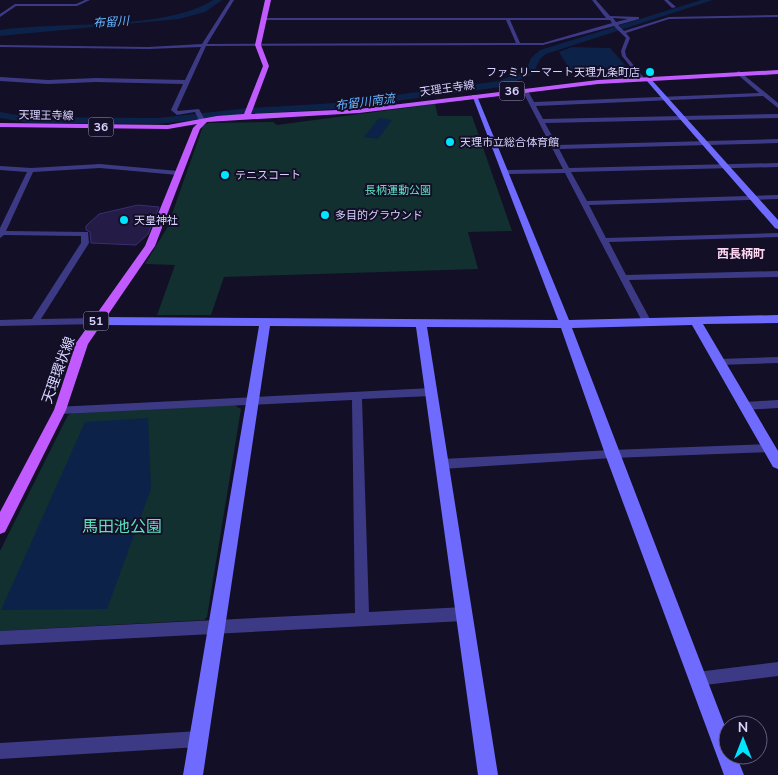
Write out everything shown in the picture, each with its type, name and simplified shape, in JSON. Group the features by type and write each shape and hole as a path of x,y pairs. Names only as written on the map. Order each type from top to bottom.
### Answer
{"main road":[{"path":"247,115 266,66 258,45 262,19 268,0"},
{"name":"天理王寺線","path":"0,125 147,128 247,115 359,111 525,90 645,79 778,72"},
{"name":"天理環状線","path":"0,527 60,410 82,342 150,246 161,223 178,173 197,128 202,121"}],"street":[{"path":"0,16 14,5 77,5 88,0"},
{"path":"202,121 197,111 177,113 174,111 185,82 204,45 232,0"},
{"path":"594,0 614,25 628,38 623,51 624,56 665,98 778,226"},
{"path":"666,0 674,8"},
{"path":"622,32 668,18 778,16"},
{"path":"507,18 519,45"},
{"path":"0,46 148,48 204,45 519,45 561,40 638,18 262,19"},
{"path":"739,73 778,106"},
{"path":"0,79 48,82 96,80 185,82"},
{"path":"525,90 647,323"},
{"path":"532,104 764,94"},
{"path":"474,96 506,172 565,324 612,454 734,775"},
{"path":"541,121 778,116"},
{"path":"555,147 778,141"},
{"path":"506,172 778,165"},
{"path":"0,168 31,170 100,166 178,173"},
{"path":"31,170 1,234 85,234 85,243 35,322"},
{"path":"584,203 778,197"},
{"path":"603,240 778,235"},
{"path":"623,278 778,274"},
{"path":"0,322 264,321 565,324 778,318"},
{"path":"193,775 264,321"},
{"path":"695,321 775,457"},
{"path":"422,323 488,775"},
{"path":"719,362 778,360"},
{"path":"60,410 432,392"},
{"path":"356,395 362,618"},
{"path":"744,406 778,404"},
{"path":"442,464 612,454 775,457"},
{"path":"0,638 464,614"},
{"path":"697,679 778,669"},
{"path":"0,751 198,739"}],"green space":[{"name":"長柄運動公園","path":"435,104 438,116 472,116 512,231 468,232 478,269 224,277 211,315 157,315 175,265 145,264 167,228 203,126 208,123 273,122 277,125"},
{"name":"馬田池公園","path":"234,405 241,409 207,617 204,620 0,631 0,551 68,415 75,412"}],"water":[{"path":"572,47 610,48 633,74 572,73 559,52"},
{"path":"379,118 392,120 378,139 364,137"},
{"path":"148,418 151,489 107,609 1,610 85,422"}],"building":[{"name":"天皇神社","path":"138,205 159,207 148,234 136,245 91,243 90,232 86,230 86,226 99,214"}],"waterway":[{"name":"布留川","path":"0,33 22,29 116,24 179,17 203,10 218,0"},
{"name":"布留川南流","path":"0,115 30,120 157,121 249,111 336,106 501,84 530,72 536,58 543,52 605,31 709,0"}],"place":[{"name":"ファミリーマート天理九条町店","path":"650,72"},
{"name":"天理市立総合体育館","path":"450,142"},
{"name":"テニスコート","path":"225,175"},
{"name":"多目的グラウンド","path":"325,215"},
{"name":"天皇神社","path":"124,220"}],"district":[{"name":"西長柄町","path":"741,254"}]}
